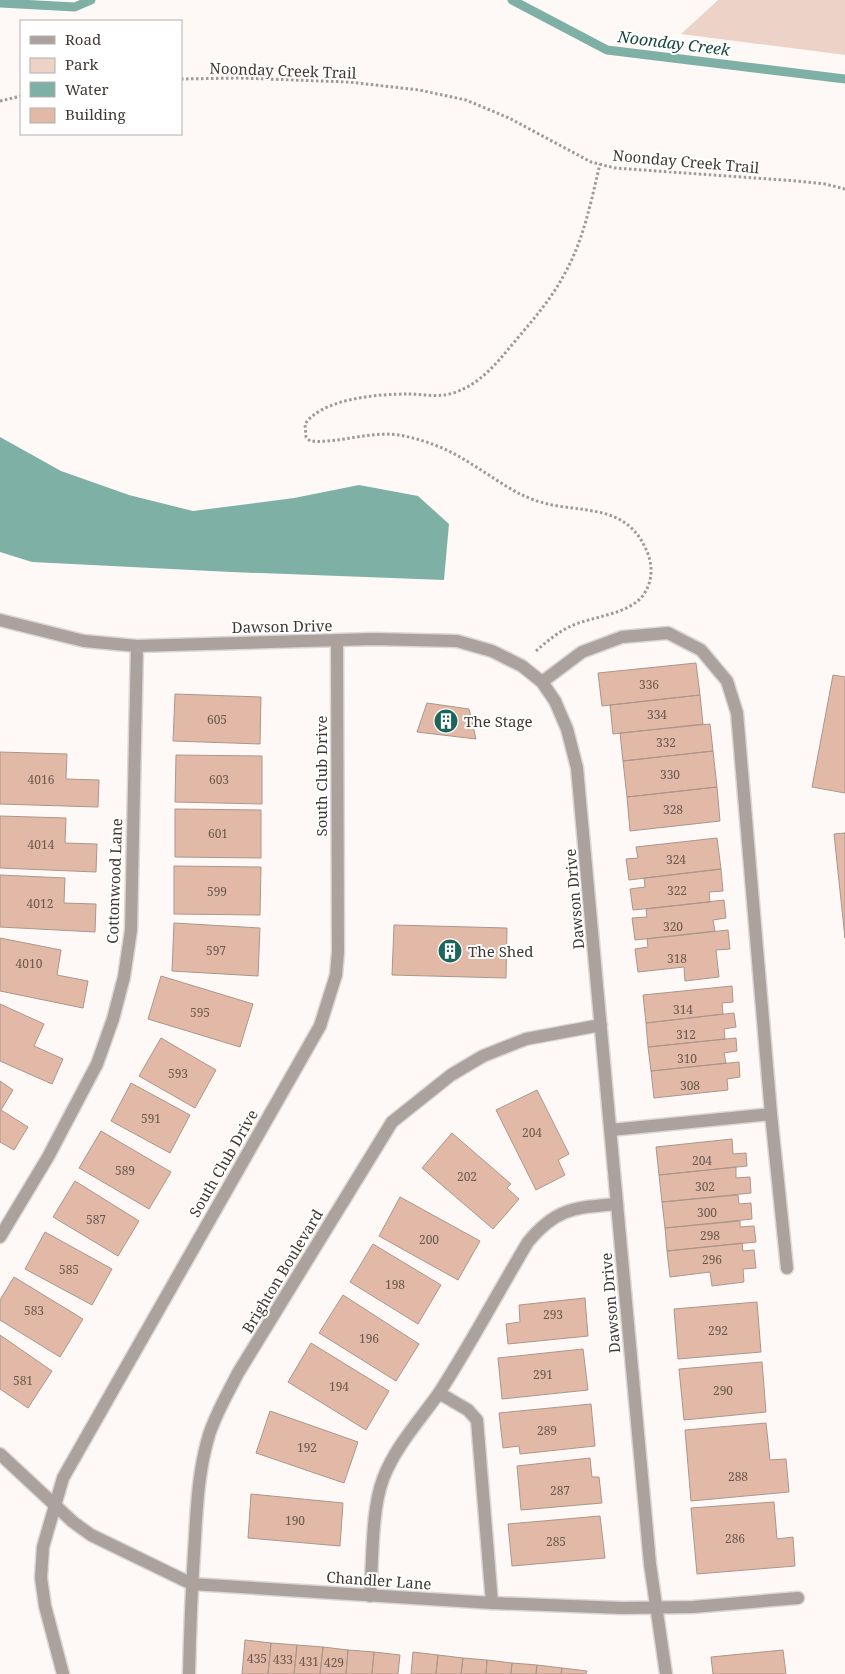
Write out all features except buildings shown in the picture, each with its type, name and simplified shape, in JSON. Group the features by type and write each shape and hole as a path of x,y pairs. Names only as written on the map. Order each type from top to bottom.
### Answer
{"street":[{"name":"Dawson Drive","path":"0,620 84,641 137,646 373,639 457,641 492,651 522,666 542,682 555,701 567,729 577,768 655,1607 666,1674"},
{"path":"542,682 582,652 622,637 668,633 701,650 727,681 737,712 786,1268"},
{"name":"South Club Drive","path":"63,1674 45,1606 40,1578 43,1546 62,1478 320,1026 336,975 338,952 337,641"},
{"name":"Cottonwood Lane","path":"0,1237 48,1157 97,1064 113,1019 124,977 131,930 137,646"},
{"name":"Brighton Boulevard","path":"189,1674 192,1584 201,1468 210,1434 219,1410 238,1373 392,1122 451,1075 484,1056 526,1039 601,1025"},
{"path":"610,1130 771,1114"},
{"path":"370,1596 378,1500 383,1479 396,1453 439,1393 524,1250 541,1227 556,1216 574,1208 617,1204"},
{"path":"439,1393 468,1410 477,1420 492,1604"},
{"name":"Chandler Lane","path":"0,1454 73,1522 91,1535 192,1584 492,1604 622,1608 693,1607 798,1598"}],"path":[{"name":"Noonday Creek Trail","path":"182,79 240,78 349,82 419,90 466,100 509,118 591,162 615,168 797,181 826,184 845,189"},
{"path":"0,101 20,96"},
{"path":"533,653 550,638 570,626 624,609 636,603 644,594 651,579 651,562 645,547 635,532 625,523 602,512 558,506 516,492 452,452 426,442 401,435 369,436 319,442 310,441 306,437 305,424 317,412 353,399 388,394 441,396 470,386 483,377 536,317 566,271 581,237 600,164"}],"green space":[{"path":"718,0 845,0 845,55 681,34"}],"water":[{"path":"0,437 61,471 129,495 193,511 294,498 359,485 418,496 449,524 444,580 32,562 0,552"}],"waterway":[{"name":"Noonday Creek","path":"0,3 75,7 91,0"},
{"name":"Noonday Creek","path":"512,0 607,50 845,79"}],"place":[{"name":"The Stage","path":"446,721"},
{"name":"The Shed","path":"450,951"}]}
